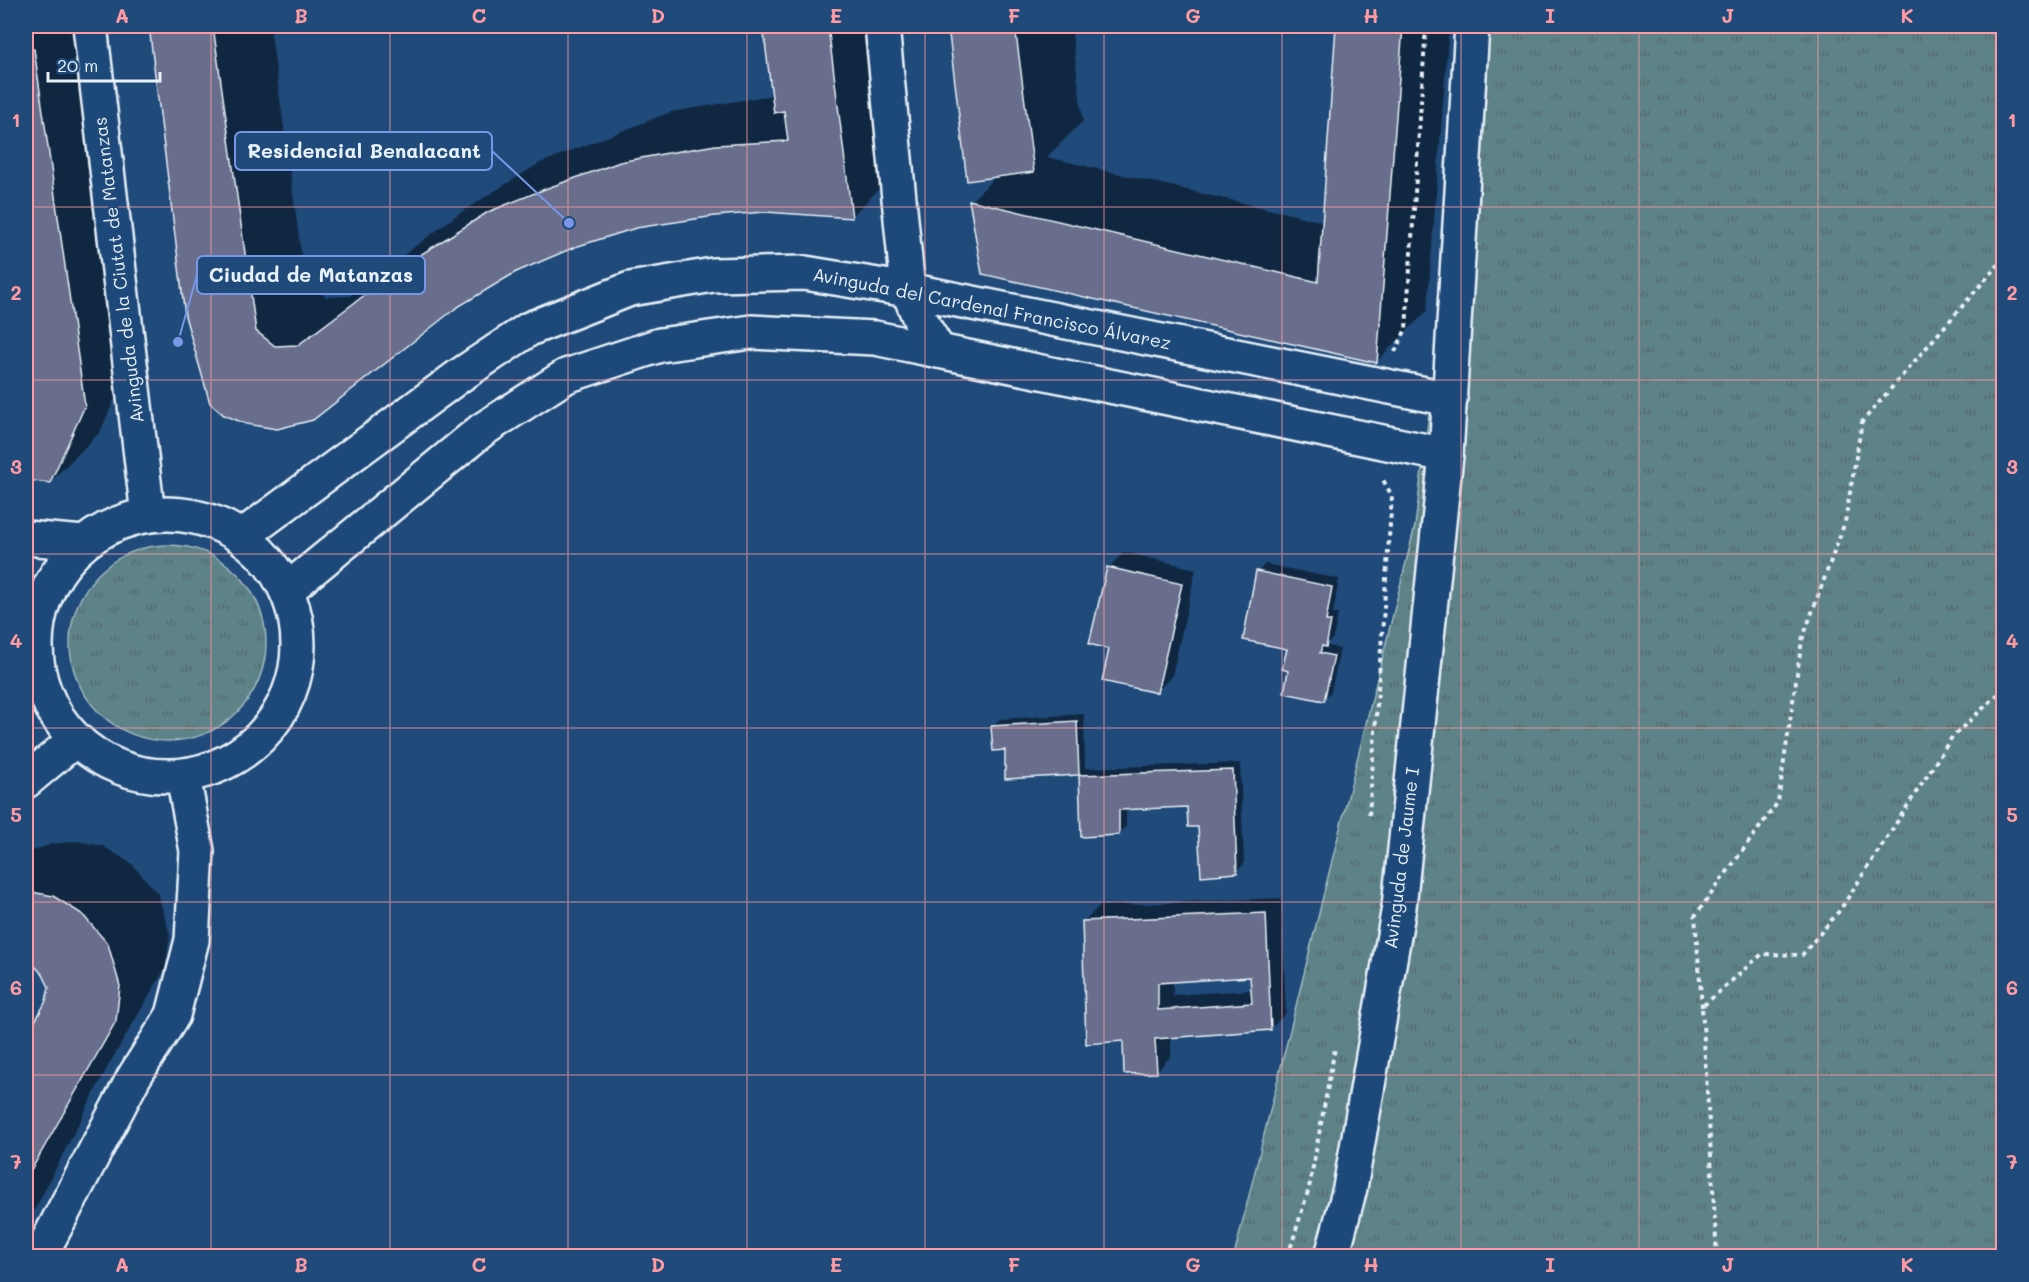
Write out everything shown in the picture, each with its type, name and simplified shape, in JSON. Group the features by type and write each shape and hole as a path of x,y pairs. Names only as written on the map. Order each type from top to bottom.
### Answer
{"street":[{"name":"Avinguda de la Ciutat de Matanzas","path":"90,26 148,515"},
{"path":"882,26 908,290 921,322 939,351"},
{"name":"Avinguda de Jaume I","path":"1332,1257 1350,1188 1399,907 1446,455 1472,26"},
{"name":"Avinguda del Cardenal Francisco Álvarez","path":"245,534 459,376 530,329 630,289 712,275 805,273 908,290 1450,399"},
{"path":"287,590 482,430 566,376 660,345 751,332 875,338 1446,455"},
{"path":"148,515 188,515 245,534 287,590 297,621 297,663 286,700 265,733 236,757 205,771 183,776 133,773 75,740 34,698 38,618 54,578 84,543 120,522 148,515"},
{"path":"26,538 84,543"},
{"path":"26,781 75,740"},
{"path":"40,1257 134,1077 173,1015 192,940 197,851 183,776"}],"path":[{"path":"1389,387 1392,357 1406,329 1426,26"},
{"path":"1717,1257 1695,916 1778,802 1802,640 1845,522 1862,422 2004,258"},
{"path":"1369,825 1392,496 1381,476 1384,442"},
{"path":"1702,1007 1762,954 1802,955 1840,910 1952,737 2004,690"},
{"path":"1288,1257 1310,1188 1337,1036"}],"green space":[{"path":"1477,26 2003,26 2003,1256 1234,1256 1415,526"},
{"path":"158,545 178,545 214,556 223,561 244,581 259,605 266,633 266,653 259,681 250,698 230,719 214,730 197,737 178,741 158,741 130,734 113,725 86,698 74,672 70,653 70,633 77,605 86,588 113,561 139,549"}],"building":[{"path":"195,26 213,26 256,331 275,346 298,345 406,264 488,212 545,189 620,162 716,145 788,141 784,111 774,113 763,26 828,26 852,218 765,212 715,216 636,228 575,247 516,272 456,308 313,420 277,429 246,424 224,415 210,403 185,316 150,34"},
{"path":"948,26 1015,26 1034,172 967,181"},
{"path":"1336,26 1403,26 1377,363 982,274 969,200 1318,282"},
{"path":"34,49 85,406 50,483 26,480 26,50"},
{"path":"1107,567 1182,584 1157,693 1102,681 1109,649 1089,644"},
{"path":"1256,571 1332,587 1326,621 1331,621 1326,647 1322,646 1320,653 1334,656 1324,701 1284,693 1288,671 1282,669 1287,649 1243,640"},
{"path":"1077,721 1079,775 1005,779 1005,750 993,751 991,726"},
{"path":"1233,770 1237,873 1201,876 1198,827 1188,827 1187,807 1119,810 1119,835 1081,837 1079,775"},
{"path":"26,891 53,896 82,914 108,944 120,986 116,1021 26,1179 26,1038 46,1001 49,987 43,975 33,964 26,963"},
{"path":"1266,913 1271,1030 1155,1039 1157,1073 1124,1074 1123,1041 1086,1044 1082,921","holes":["1250,977 1252,1003 1158,1010 1158,983"]}],"place":[{"name":"Residencial Benalacant","path":"569,223"},
{"name":"Ciudad de Matanzas","path":"178,342"}]}
